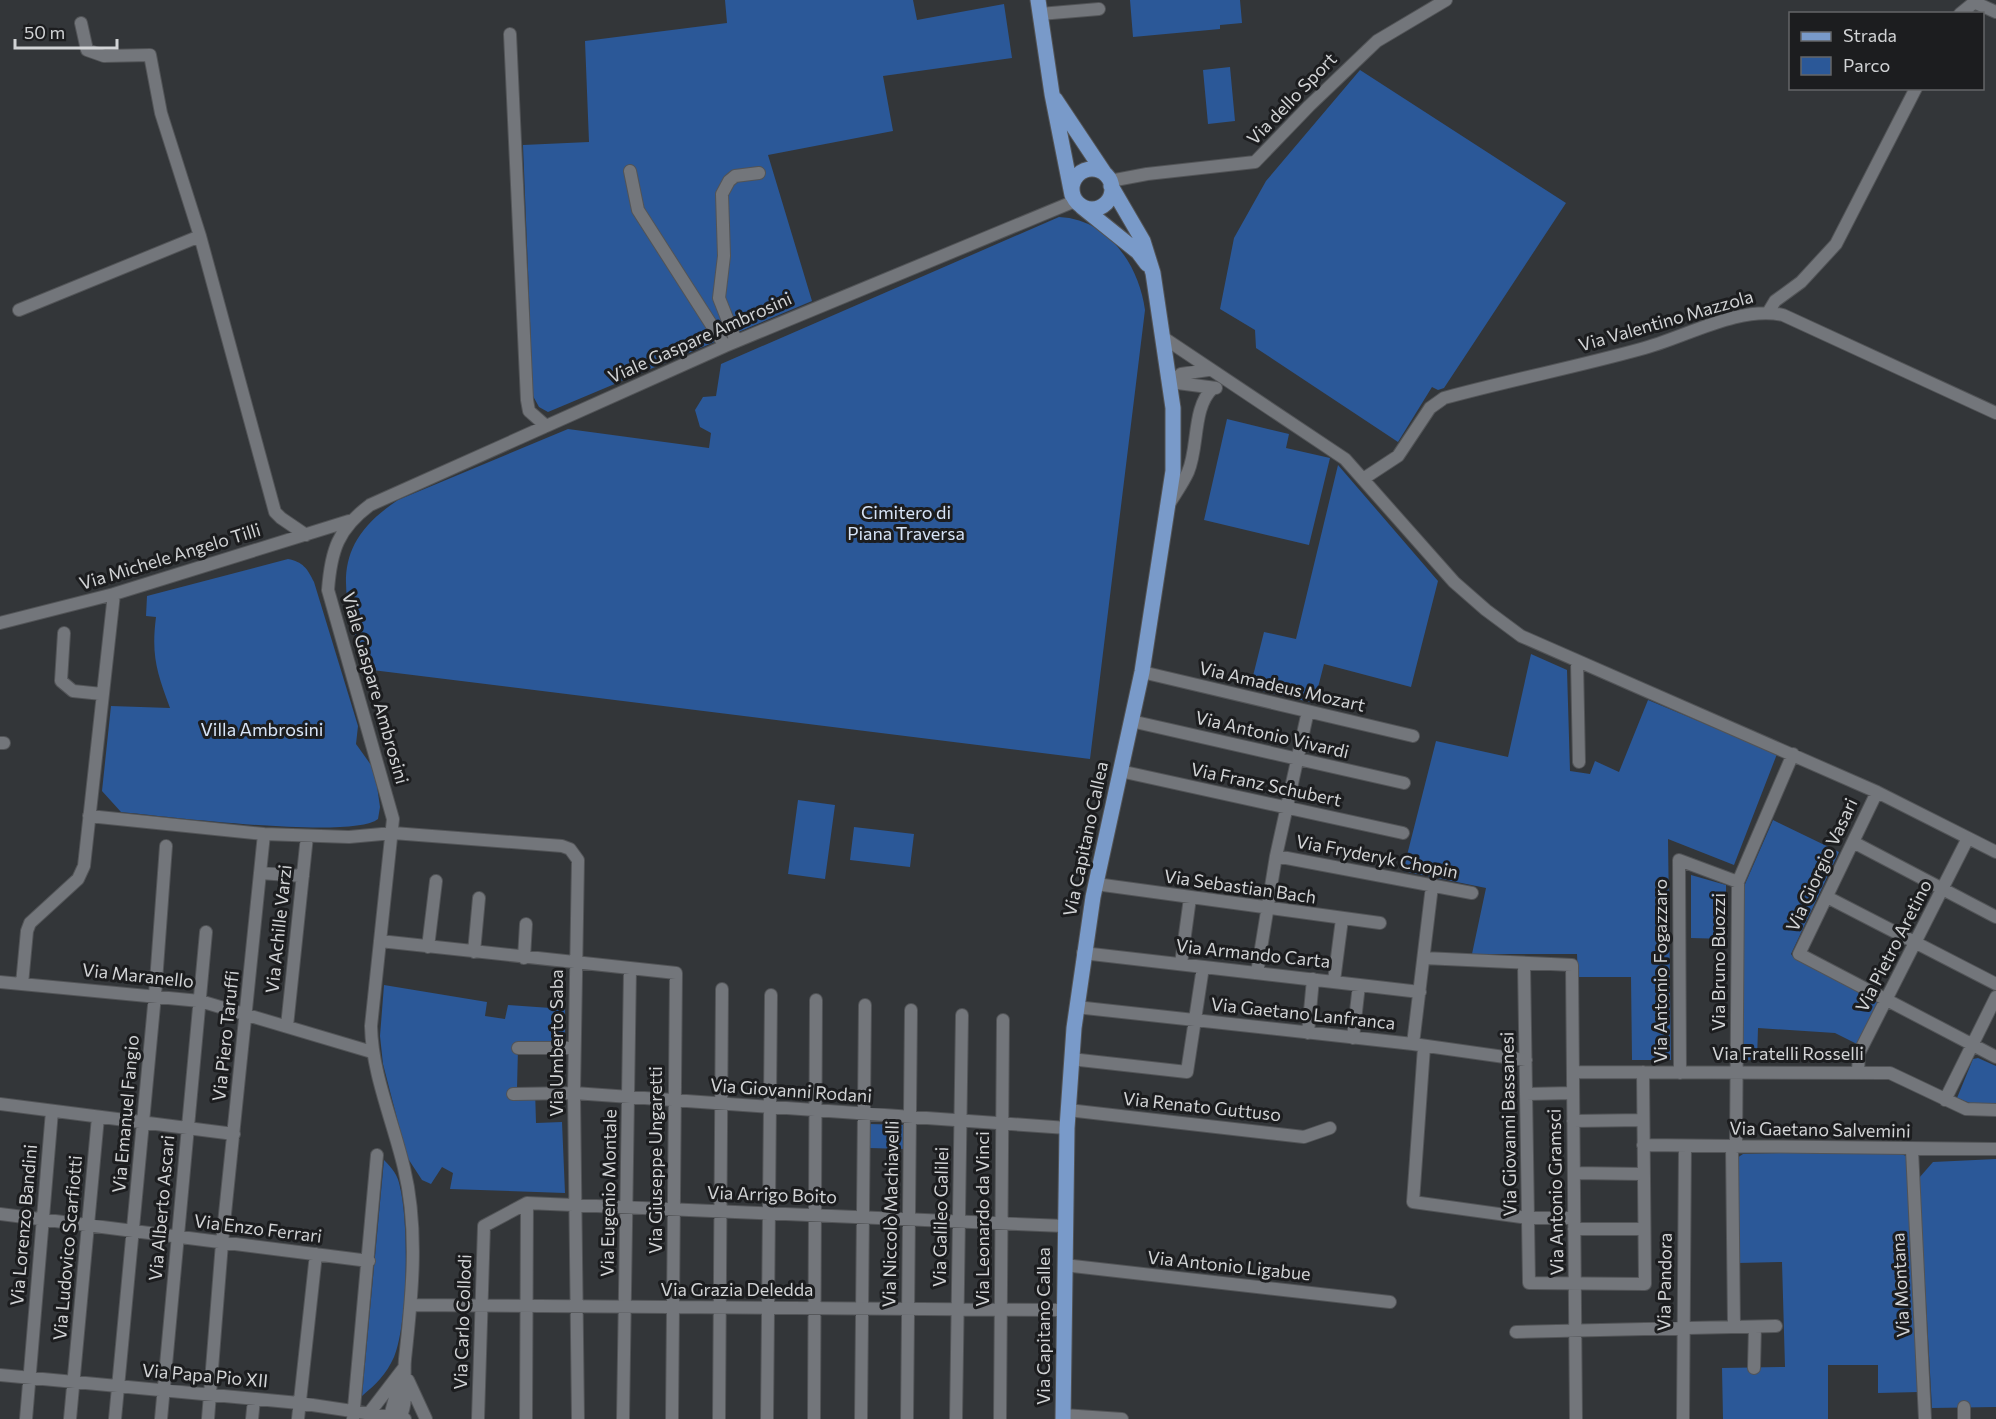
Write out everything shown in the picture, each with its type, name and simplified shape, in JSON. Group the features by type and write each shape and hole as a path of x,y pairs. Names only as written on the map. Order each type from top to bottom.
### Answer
{"main road":[{"path":"1039,7 1052,94 1075,200 1138,252 1153,273"},
{"name":"Via Capitano Callea","path":"1052,94 1110,182 1143,242 1153,273 1164,338 1175,429 1169,505 1142,672 1096,884 1076,1007 1067,1128 1063,1417"},
{"path":"1086,170 1099,171 1110,182 1110,198 1102,207 1090,209 1075,200 1076,177 1086,170"}],"street":[{"name":"Via dello Sport","path":"1110,182 1147,174 1255,162 1370,46 1400,25 1446,0"},
{"path":"1963,12 1977,1 1996,12"},
{"path":"1039,7 1099,9"},
{"path":"81,23 87,50 104,56 150,55 161,113 200,236 275,512 281,519 306,535"},
{"path":"510,34 527,400 529,411 546,426"},
{"path":"1769,312 1775,301 1801,282 1836,244 1915,90"},
{"path":"630,171 638,210 730,343"},
{"path":"730,343 719,298 724,256 722,194 729,181 735,176 759,174"},
{"name":"Viale Gaspare Ambrosini","path":"399,1418 391,1407 404,1368 411,1305 411,1221 405,1170 372,1052 371,1026 393,819 373,741 328,590 334,553 349,521 370,505 730,343 1075,200"},
{"path":"19,310 200,236"},
{"name":"Via Valentino Mazzola","path":"1363,479 1398,456 1430,408 1444,398 1644,349 1743,315 1769,312 1783,315 1996,413"},
{"path":"1164,338 1208,370 1338,454 1454,582 1477,603 1527,639 1877,792 1996,852"},
{"path":"1170,382 1181,374 1208,370"},
{"path":"1170,382 1213,388 1238,388"},
{"path":"1169,505 1189,471 1202,407 1206,394 1213,388"},
{"name":"Via Michele Angelo Tilli","path":"0,622 114,594 349,521"},
{"path":"22,984 27,931 36,917 78,879 87,853 89,816 114,594"},
{"path":"64,633 61,681 73,691 102,694"},
{"path":"1577,662 1579,762"},
{"name":"Via Amadeus Mozart","path":"1142,672 1413,736"},
{"path":"1257,973 1276,856 1308,711"},
{"name":"Via Antonio Vivardi","path":"1131,721 1404,783"},
{"name":"Via Bruno Buozzi","path":"1734,1327 1738,882 1793,754"},
{"name":"Via Franz Schubert","path":"1120,771 1403,833"},
{"name":"Via Giorgio Vasari","path":"1877,792 1799,954 1887,999"},
{"name":"Via Umberto Saba","path":"89,816 264,834 307,836 393,833 570,849 578,860 574,1048 578,1419"},
{"name":"Via Piero Taruffi","path":"208,1419 222,1243 264,834"},
{"name":"Via Achille Varzi","path":"287,1026 307,836"},
{"name":"Via Pietro Aretino","path":"1858,1072 1859,1053 1968,838"},
{"path":"1852,842 1996,917"},
{"name":"Via Emanuel Fangio","path":"116,1419 155,995 166,846"},
{"name":"Via Fryderyk Chopin","path":"1276,856 1472,893"},
{"name":"Via Antonio Fogazzaro","path":"1680,1073 1678,860 1738,882"},
{"path":"260,873 303,876"},
{"path":"428,947 436,881"},
{"name":"Via Sebastian Bach","path":"1096,884 1380,923"},
{"path":"1432,886 1420,992 1413,1202 1574,1224 1644,1229"},
{"path":"1827,897 1996,984"},
{"path":"474,952 479,898"},
{"path":"1181,964 1190,898"},
{"path":"1334,981 1342,919"},
{"path":"524,958 526,924"},
{"name":"Via Alberto Ascari","path":"161,1419 206,932"},
{"path":"380,941 630,969"},
{"name":"Via Armando Carta","path":"1083,953 1420,992"},
{"path":"1424,958 1524,964"},
{"name":"Via Antonio Gramsci","path":"1524,964 1572,964 1576,1419"},
{"name":"Via Giovanni Bassanesi","path":"1524,964 1529,1283 1575,1284"},
{"path":"1071,1059 1187,1072 1203,967"},
{"name":"Via Giuseppe Ungaretti","path":"630,969 676,973 672,1419"},
{"name":"Via Eugenio Montale","path":"623,1419 630,969"},
{"path":"1308,1033 1313,979"},
{"name":"Via Maranello","path":"0,982 200,1001 372,1052"},
{"path":"1353,1038 1359,985"},
{"path":"719,1419 722,989"},
{"path":"767,1419 771,995"},
{"path":"1945,1100 1996,997"},
{"path":"1887,999 1996,1057"},
{"path":"814,1419 816,1000"},
{"path":"861,1419 865,1005"},
{"name":"Via Gaetano Lanfranca","path":"1076,1007 1526,1060"},
{"name":"Via Niccolò Machiavelli","path":"907,1419 911,1010"},
{"name":"Via Galileo Galilei","path":"956,1419 962,1016"},
{"name":"Via Leonardo da Vinci","path":"1000,1419 1003,1020"},
{"path":"518,1048 574,1048"},
{"name":"Via Fratelli Rosselli","path":"1573,1072 1890,1073 1966,1109 1996,1110"},
{"path":"1575,1284 1645,1284 1643,1072"},
{"name":"Via Giovanni Rodani","path":"513,1094 574,1093 1067,1128"},
{"path":"1526,1094 1573,1094"},
{"path":"0,1104 234,1134"},
{"name":"Via Renato Guttuso","path":"1068,1110 1304,1137 1330,1128"},
{"name":"Via Lorenzo Bandini","path":"26,1419 52,1111"},
{"name":"Via Ludovico Scarfiotti","path":"70,1419 98,1116"},
{"path":"1573,1121 1643,1120"},
{"name":"Via Gaetano Salvemini","path":"1643,1145 1912,1150 1996,1149"},
{"name":"Via Pandora","path":"1683,1419 1685,1146"},
{"name":"Via Montana","path":"1912,1150 1925,1419"},
{"path":"354,1414 377,1155"},
{"path":"1574,1173 1644,1174"},
{"path":"526,1419 527,1203"},
{"name":"Via Arrigo Boito","path":"484,1226 527,1203 1064,1226"},
{"name":"Via Enzo Ferrari","path":"0,1214 369,1261"},
{"name":"Via Carlo Collodi","path":"478,1419 484,1226"},
{"path":"298,1419 316,1254"},
{"name":"Via Antonio Ligabue","path":"1064,1265 1390,1302"},
{"name":"Via Grazia Deledda","path":"411,1305 1063,1310"},
{"path":"1516,1332 1776,1326"},
{"path":"1754,1368 1755,1327"},
{"path":"370,1412 404,1368"},
{"name":"Viale Gaspare Ambrosini","path":"404,1368 410,1388 426,1419"},
{"name":"Via Papa Pio XII","path":"0,1375 299,1403 354,1414 370,1412 399,1418"},
{"path":"252,1419 254,1399"},
{"path":"1063,1417 1122,1419"}],"green space":[{"path":"725,0 913,0 917,20 1004,4 1012,58 883,76 893,131 768,155 812,301 548,412 539,407 533,396 523,145 589,142 585,41 727,23"},
{"path":"1130,0 1240,0 1242,23 1220,25 1220,29 1133,37"},
{"path":"1230,67 1235,121 1208,124 1203,70"},
{"path":"1360,70 1566,203 1444,388 1438,390 1432,387 1398,442 1256,348 1255,330 1220,309 1234,238 1266,181"},
{"name":"Cimitero di Piana Traversa","path":"1059,217 1077,220 1092,226 1118,247 1136,277 1145,310 1090,759 364,669 347,597 346,576 350,556 359,537 375,518 398,500 568,429 709,448 711,433 700,427 695,410 703,397 716,396 721,364"},
{"path":"1227,419 1289,434 1286,448 1330,458 1309,545 1204,520"},
{"path":"1338,465 1438,581 1411,687 1324,664 1314,703 1250,688 1264,632 1296,639"},
{"name":"Villa Ambrosini","path":"288,559 304,566 314,582 358,726 356,744 371,765 377,786 380,807 378,819 361,825 297,827 214,822 121,812 102,791 111,706 170,708 156,664 154,643 156,617 146,616 147,596"},
{"path":"1531,654 1567,670 1570,771 1590,774 1595,761 1619,772 1648,700 1777,754 1734,865 1668,839 1671,1060 1632,1060 1631,977 1578,977 1577,954 1472,954 1486,888 1403,871 1436,741 1508,757"},
{"path":"798,800 835,805 825,879 788,874"},
{"path":"1773,820 1839,852 1791,954 1794,958 1878,1001 1857,1044 1835,1033 1758,1028 1757,1061 1739,1059 1742,891"},
{"path":"854,827 914,834 910,867 850,860"},
{"path":"1691,875 1726,885 1726,939 1691,938"},
{"path":"384,985 487,1002 485,1016 505,1019 508,1005 565,1009 565,1049 518,1048 517,1089 535,1089 536,1123 562,1122 565,1193 450,1189 453,1173 442,1167 431,1184 422,1180 407,1157 383,1064 380,1036"},
{"path":"1978,1058 1996,1066 1996,1106 1978,1106 1957,1098 1973,1059"},
{"path":"869,1124 907,1125 906,1149 869,1148"},
{"path":"1899,1153 1906,1156 1909,1162 1919,1392 1878,1393 1878,1365 1828,1365 1828,1419 1723,1419 1722,1368 1785,1367 1782,1262 1738,1263 1737,1158 1743,1154"},
{"path":"1996,1159 1996,1407 1932,1408 1919,1178 1933,1162"},
{"path":"384,1160 398,1179 403,1204 406,1273 402,1321 399,1341 388,1369 362,1396"}]}
